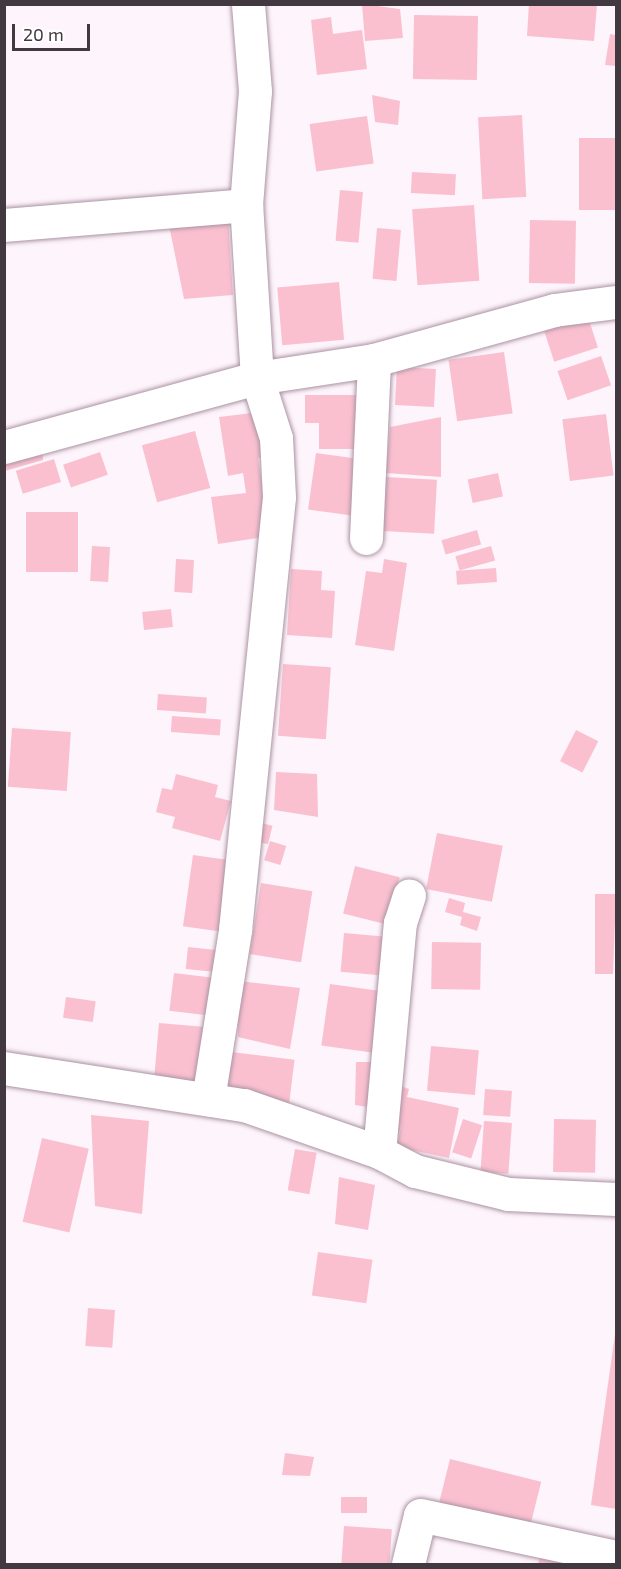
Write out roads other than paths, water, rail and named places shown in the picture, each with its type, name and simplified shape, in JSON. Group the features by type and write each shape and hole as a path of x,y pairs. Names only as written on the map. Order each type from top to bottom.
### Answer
{"street":[{"path":"208,1099 235,930 279,497 276,438 257,378 246,205 255,91 248,4"},
{"path":"4,225 246,205"},
{"path":"4,447 257,378 374,360 554,310 616,302"},
{"path":"366,538 374,360"},
{"path":"379,1152 400,923 409,895"},
{"path":"4,1068 244,1106 379,1152 415,1172 508,1194 616,1199"},
{"path":"408,1564 420,1515 616,1557"}]}
